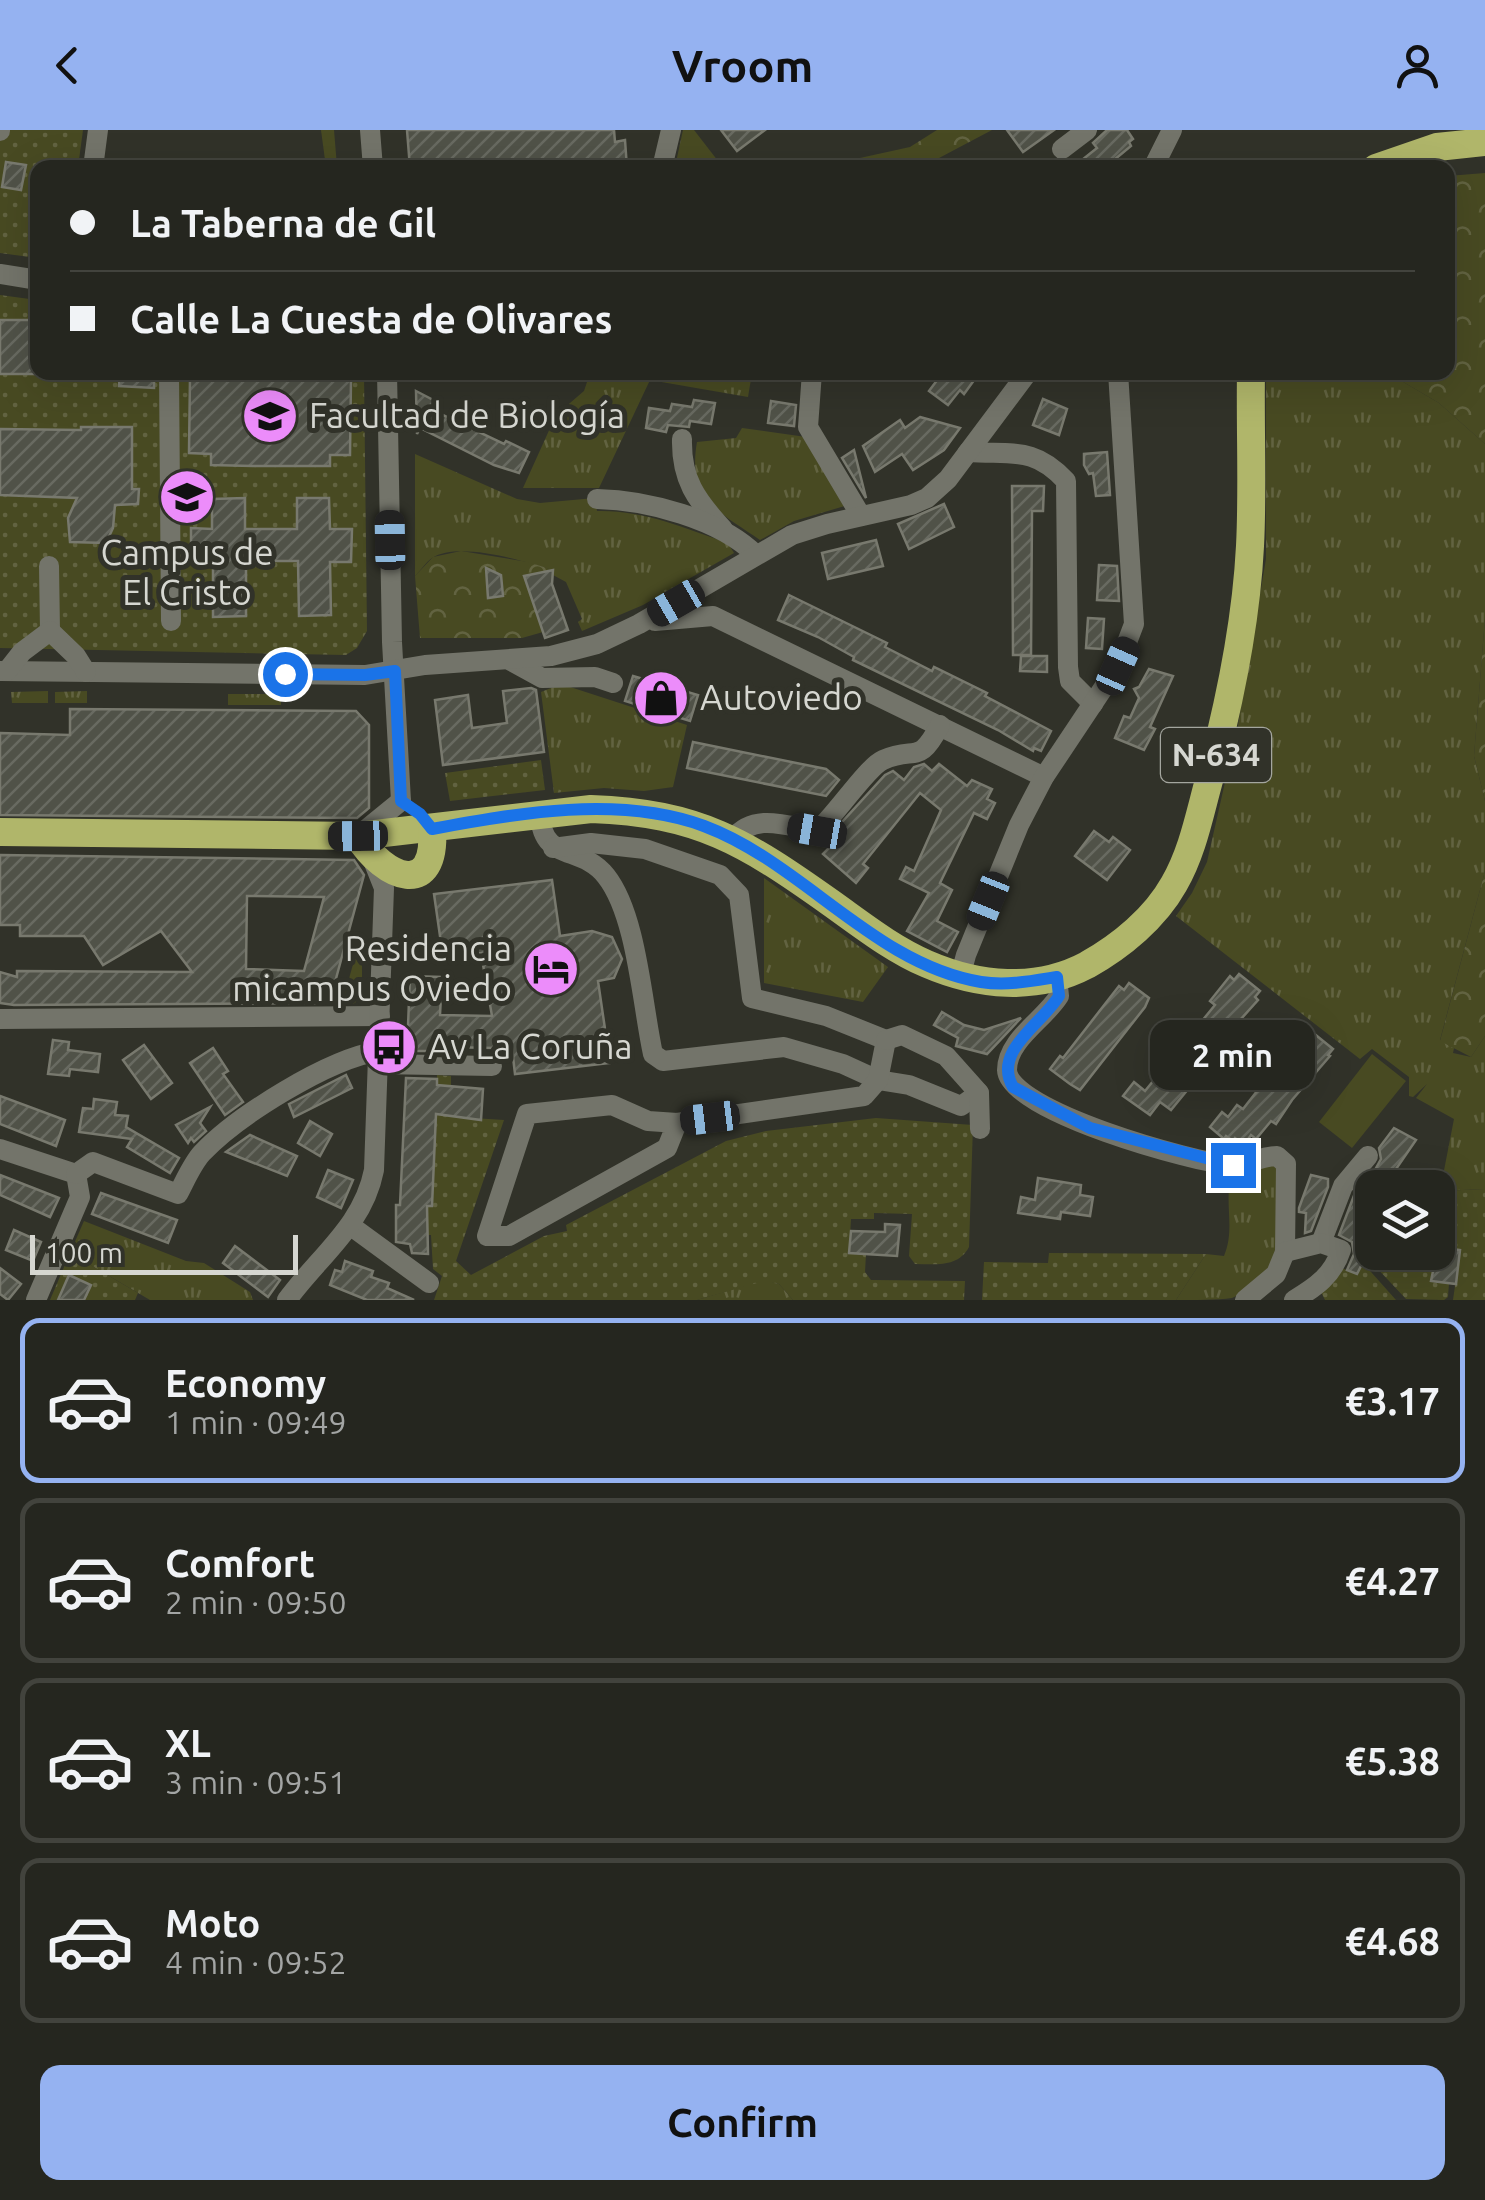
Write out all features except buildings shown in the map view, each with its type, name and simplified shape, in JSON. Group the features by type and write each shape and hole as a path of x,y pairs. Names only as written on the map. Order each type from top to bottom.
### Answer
{"highway":[{"path":"1399,160 1437,147 1485,142"},
{"name":"N-634","path":"540,814 590,808 658,815 701,825 778,866 911,956 960,977 1006,984 1057,977 1099,958 1136,931 1174,884 1189,854 1216,754 1241,640 1250,546 1251,380"},
{"path":"0,832 365,847 432,829 540,814"},
{"path":"365,847 390,882 425,867 433,851 432,829"}],"street":[{"path":"370,130 372,160"},
{"path":"664,160 671,130"},
{"path":"1062,149 1087,130"},
{"path":"1156,160 1172,130"},
{"path":"0,274 30,279"},
{"path":"169,380 171,622"},
{"path":"365,847 401,801 387,380"},
{"path":"811,380 808,426 861,516"},
{"path":"4,671 365,675 425,665 511,661 582,648 638,624 792,535 927,498 948,479 1022,380"},
{"path":"960,977 998,874 1044,778 1118,666 1134,624 1119,380"},
{"path":"682,439 685,478 694,498 726,533"},
{"path":"968,452 1029,455 1050,463 1066,481 1068,667 1070,681 1093,704"},
{"path":"596,499 632,500 726,533 741,540 756,555"},
{"path":"48,566 50,630 86,672"},
{"path":"703,586 713,616"},
{"path":"638,624 713,616 1044,778"},
{"path":"4,671 50,630"},
{"path":"511,661 542,678 595,677 613,682"},
{"path":"733,839 742,827 756,823 817,831 874,766 883,760 918,754 928,746 940,725"},
{"path":"401,801 420,814 432,829"},
{"path":"540,814 540,834 552,848 585,857 606,876 626,912 652,1054 663,1061 784,1047 843,1064 878,1080 910,1085 961,1106 979,1093"},
{"path":"775,824 772,848 778,866"},
{"path":"552,848 591,843 645,849 720,875 739,895 752,998 826,1016 886,1040 902,1035 946,1056 979,1093 980,1129"},
{"path":"286,1300 351,1226 368,1194 374,1170 390,882"},
{"path":"1057,977 1059,996 1010,1057 1008,1074 1013,1087 1090,1128 1233,1165 1277,1156 1286,1164 1285,1252 1276,1274 1245,1300"},
{"path":"0,1019 380,1016"},
{"path":"676,1122 667,1148 509,1236 487,1236 527,1114 612,1105 648,1121 676,1122 864,1096 878,1080 886,1040"},
{"path":"76,1174 93,1162 178,1194 199,1156 237,1122 310,1078 360,1054 492,1066"},
{"path":"0,1149 76,1174"},
{"path":"1320,1243 1343,1186 1368,1156"},
{"path":"36,1300 80,1198 76,1174"},
{"path":"351,1226 428,1283"},
{"path":"1285,1252 1320,1243 1341,1250 1336,1265 1318,1285 1294,1300"}],"green space":[{"path":"0,130 83,130 79,160 30,160 30,257 0,253"},
{"path":"321,130 334,130 336,160 325,160"},
{"path":"683,130 694,130 717,160 677,160"},
{"path":"937,130 992,130 935,160 851,160 910,147"},
{"path":"1485,173 1485,444 1439,403 1400,380 1455,380 1455,175"},
{"name":"Campus de El Cristo","path":"0,295 30,299 30,380 364,380 367,631 357,648 346,655 0,648"},
{"path":"587,380 650,380 599,488 523,488 556,415 584,391"},
{"path":"650,380 751,380 748,397"},
{"path":"1266,380 1400,380 1439,403 1485,444 1485,618 1474,756 1485,801 1485,871 1440,1040 1454,1048 1453,1053 1471,1057 1485,1036 1485,1189 1455,1190 1455,1170 1444,1170 1454,1119 1416,1098 1427,1084 1413,1097 1409,1096 1409,1077 1372,1049 1360,1059 1176,916 1207,862 1238,725 1266,559"},
{"path":"742,428 806,437 848,505 794,521 760,540 731,520 701,490 695,461 697,442 736,438"},
{"path":"415,454 517,499 540,503 595,498 597,511 631,513 664,521 728,543 734,553 643,605 582,631 578,622 582,619 566,582 553,575 552,570 492,554 458,551 432,558 415,576"},
{"path":"461,551 553,570 525,576 543,632 522,638 420,638 415,576 433,557"},
{"path":"1485,618 1485,801 1474,756"},
{"path":"561,684 687,725 673,787 554,793 541,692"},
{"path":"48,691 48,703 12,703 11,692"},
{"path":"87,691 87,703 55,703 55,692"},
{"path":"228,694 281,694 281,705 228,705"},
{"path":"541,760 545,790 450,801 445,773"},
{"path":"1485,871 1485,1036 1471,1057 1440,1041"},
{"path":"764,878 888,967 863,1002 764,983"},
{"path":"362,944 362,998 353,1004 344,997 358,946"},
{"path":"1372,1054 1406,1081 1352,1148 1319,1122"},
{"path":"437,1075 451,1076 451,1086 457,1087 457,1117 504,1120 456,1261 471,1275 544,1236 567,1231 566,1225 726,1141 766,1131 876,1118 973,1125 969,1247 964,1254 945,1263 915,1264 909,1256 912,1214 874,1213 874,1219 851,1219 849,1253 866,1254 865,1272 871,1280 965,1281 964,1300 793,1300 779,1284 764,1281 697,1300 434,1300 442,1276 433,1269 431,1235 425,1235 427,1206 432,1205"},
{"path":"1277,1167 1277,1243 1264,1275 1232,1298 1176,1300 1206,1254 1224,1256 1232,1173"},
{"path":"1485,1189 1485,1300 1453,1300 1460,1251 1455,1250 1455,1190"},
{"path":"84,1221 186,1261 204,1263 250,1292 253,1300 150,1300 70,1253"},
{"path":"70,1253 138,1293 135,1300 50,1300"},
{"path":"1049,1253 1206,1254 1176,1300 982,1300 984,1262 1048,1263"},
{"path":"1339,1267 1357,1274 1359,1270 1369,1270 1396,1300 1325,1300 1320,1290"},
{"path":"1379,1270 1432,1270 1431,1280 1449,1283 1444,1300 1406,1299"},
{"path":"764,1280 779,1284 793,1300 697,1300"}],"place":[{"name":"Facultad de Biología","path":"270,416"},
{"name":"Campus de El Cristo","path":"187,497"},
{"name":"Autoviedo","path":"661,698"},
{"name":"Residencia micampus Oviedo","path":"551,969"},
{"name":"Av La Coruña","path":"389,1047"}],"route":[{"path":"285,674 365,675 395,671 401,801 420,814 432,829 590,808 658,815 701,825 747,846 877,936 927,964 984,982 1006,984 1057,977 1059,996 1010,1057 1008,1074 1013,1087 1090,1128 1233,1165"}]}
